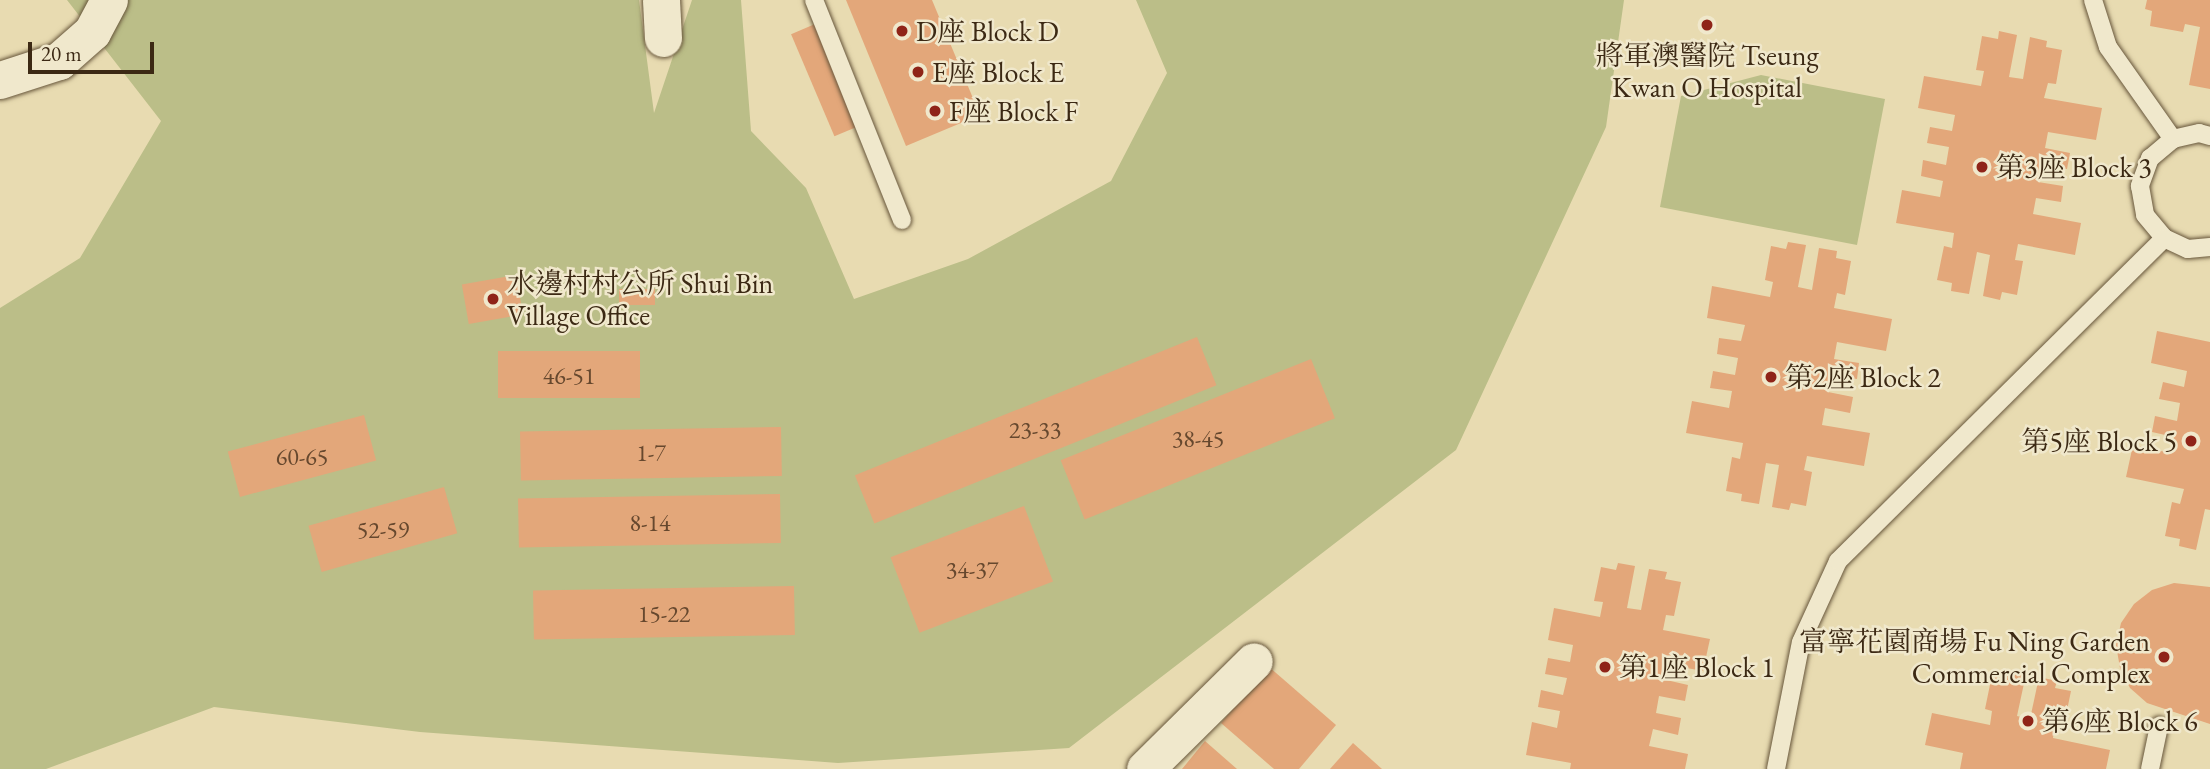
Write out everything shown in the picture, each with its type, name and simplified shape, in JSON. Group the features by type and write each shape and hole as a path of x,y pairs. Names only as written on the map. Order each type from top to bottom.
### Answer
{"street":[{"path":"0,80 59,61 92,32 109,0"},
{"path":"661,0 663,38"},
{"path":"1145,769 1254,661"}],"lane":[{"path":"814,0 902,220"},
{"path":"2093,0 2108,47 2173,139"},
{"path":"2210,136 2199,133 2173,139 2150,158 2140,186 2145,215 2164,238 2188,249 2210,247"},
{"path":"1776,769 1801,642 1838,561 2164,238"},
{"path":"2150,769 2159,726"}],"green space":[{"path":"67,0 639,0 654,113 692,0 741,0 751,131 806,188 854,299 968,259 1111,181 1167,73 1136,0 1624,0 1606,127 1456,450 1069,748 838,763 420,732 214,707 46,769 0,769 0,308 80,258 161,121"},
{"path":"1761,75 1885,99 1857,245 1660,207 1681,96"}],"building":[{"path":"846,0 932,0 980,115 906,146"},
{"path":"2147,0 2210,0 2210,89 2189,85 2200,27 2185,24 2183,32 2150,26 2152,11 2145,9"},
{"path":"815,24 858,126 834,136 791,34"},
{"name":"第3座 Block 3","path":"1999,31 2017,35 2009,77 2023,79 2030,37 2047,41 2046,47 2062,50 2056,84 2048,83 2044,98 2102,108 2096,140 2048,132 2045,148 2070,153 2067,169 2042,164 2038,182 2063,186 2061,202 2036,198 2033,214 2081,223 2075,255 2018,244 2015,260 2023,261 2017,295 2002,292 2000,300 1983,296 1990,255 1977,252 1969,294 1951,291 1952,283 1937,280 1944,246 1952,248 1954,233 1896,223 1902,190 1940,197 1943,181 1921,176 1923,160 1946,165 1949,147 1927,143 1930,127 1952,131 1955,115 1918,108 1924,76 1981,86 1984,71 1976,70 1982,36 1998,39"},
{"name":"第2座 Block 2","path":"1788,242 1806,245 1798,287 1812,290 1819,248 1837,251 1836,258 1851,261 1845,295 1837,293 1834,308 1892,319 1886,351 1837,342 1834,359 1859,363 1857,379 1831,375 1828,392 1853,397 1850,413 1825,408 1822,425 1870,433 1864,466 1807,456 1804,470 1812,472 1806,506 1791,503 1789,510 1772,507 1779,465 1766,463 1759,504 1741,501 1742,494 1726,491 1732,457 1740,459 1743,443 1686,433 1692,401 1729,408 1732,391 1710,388 1713,371 1735,375 1738,358 1717,354 1719,338 1741,341 1745,325 1707,318 1712,286 1770,297 1773,282 1765,280 1771,246 1786,249"},
{"name":"水邊村村公所 Shui Bin Village Office","path":"516,275 523,314 469,324 462,285"},
{"path":"619,289 655,289 655,305 619,305"},
{"name":"第5座 Block 5","path":"2157,331 2210,342 2210,510 2205,509 2196,550 2179,546 2180,539 2165,536 2172,502 2180,504 2184,489 2126,477 2133,445 2170,453 2174,437 2152,432 2155,416 2177,421 2180,403 2159,399 2163,382 2184,387 2187,371 2151,363"},
{"path":"1197,337 1216,385 874,523 855,475"},
{"path":"498,351 640,351 640,398 498,398"},
{"path":"1311,359 1335,418 1085,519 1061,460"},
{"path":"364,415 376,460 240,497 228,451"},
{"path":"781,427 782,476 521,481 520,432"},
{"path":"444,487 457,533 322,572 308,526"},
{"path":"780,494 781,543 519,548 518,499"},
{"path":"1024,506 1053,582 920,633 890,557"},
{"name":"第1座 Block 1","path":"1618,563 1635,566 1627,608 1641,610 1649,569 1667,572 1665,579 1681,582 1674,616 1666,615 1663,630 1710,639 1703,671 1665,664 1662,679 1688,685 1685,701 1659,696 1656,713 1681,718 1678,735 1653,729 1649,746 1688,754 1685,769 1570,769 1571,763 1526,755 1532,722 1557,728 1560,711 1538,707 1541,690 1563,695 1567,678 1545,674 1548,658 1570,662 1573,645 1548,640 1554,608 1600,617 1603,602 1594,601 1601,567 1616,570"},
{"name":"富寧花園商場 Fu Ning Garden Commercial Complex","path":"2174,583 2210,587 2210,724 2147,703 2130,688 2120,668 2116,645 2121,623 2134,604 2152,590"},
{"path":"794,586 795,635 534,640 533,591"},
{"path":"1269,667 1336,725 1299,769 1274,769 1221,723"},
{"name":"第6座 Block 6","path":"2008,671 2026,674 2017,716 2030,719 2039,677 2057,681 2055,688 2071,691 2064,725 2055,723 2053,738 2110,750 2106,769 1960,769 1963,753 1925,745 1932,713 1990,725 1992,711 1985,709 1992,675 2007,678"},
{"path":"1205,741 1237,769 1182,769"},
{"path":"1353,743 1382,769 1330,769"}],"place":[{"name":"將軍澳醫院 Tseung Kwan O Hospital","path":"1707,25"},
{"name":"D座 Block D","path":"902,31"},
{"name":"E座 Block E","path":"918,72"},
{"name":"F座 Block F","path":"935,111"},
{"name":"第3座 Block 3","path":"1982,167"},
{"name":"水邊村村公所 Shui Bin Village Office","path":"493,299"},
{"name":"第2座 Block 2","path":"1771,377"},
{"name":"第5座 Block 5","path":"2191,441"},
{"name":"富寧花園商場 Fu Ning Garden Commercial Complex","path":"2164,657"},
{"name":"第1座 Block 1","path":"1605,667"},
{"name":"第6座 Block 6","path":"2028,721"}]}
